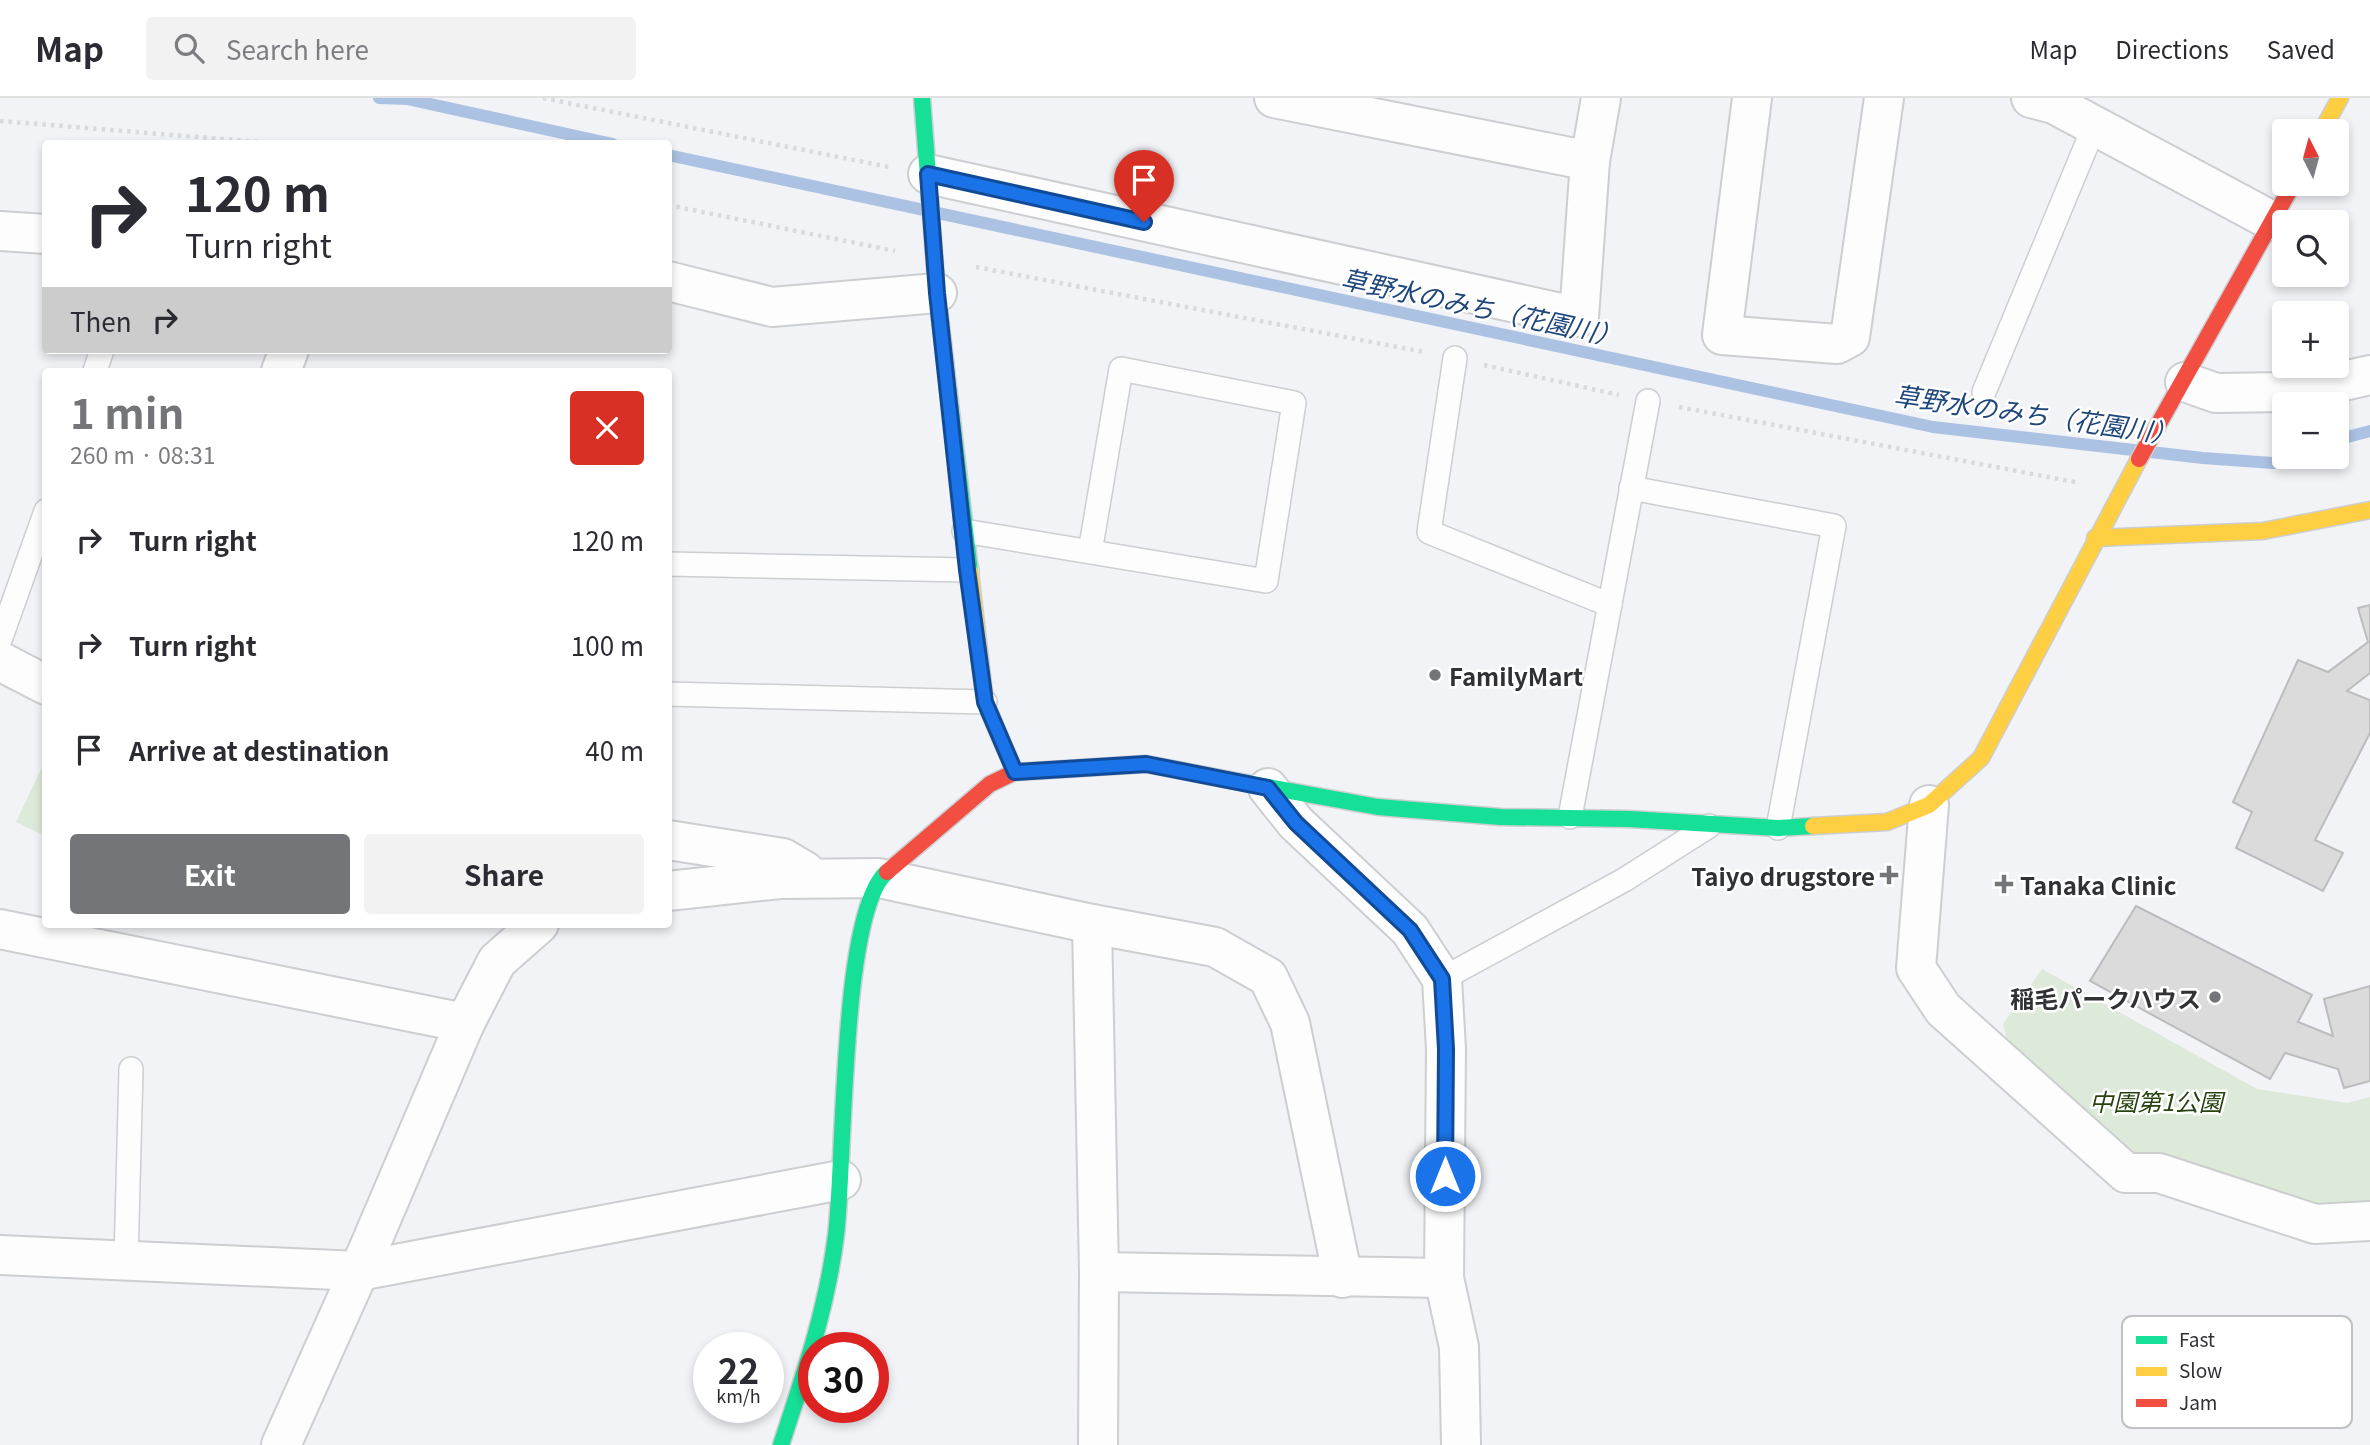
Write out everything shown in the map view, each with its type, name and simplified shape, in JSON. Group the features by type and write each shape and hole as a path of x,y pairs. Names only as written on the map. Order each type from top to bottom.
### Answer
{"street":[{"path":"922,98 936,276 967,570 985,702 1015,772"},
{"path":"1274,98 1590,161"},
{"path":"928,174 1579,317 1590,161 1601,98"},
{"path":"1752,98 1722,335 1837,344 1850,337 1884,98"},
{"path":"780,1445 821,1323 842,1180 853,971 868,905 879,878 990,784 1015,772 1146,764 1378,807 1501,817 1570,817 1778,828 1887,822 1929,805 1981,758 2095,538 2272,222 2054,104 2031,98"},
{"path":"2328,119 2339,98"},
{"path":"0,231 42,234"},
{"path":"672,282 772,307 936,276"},
{"path":"2176,397 2216,393 2295,392 2370,375"},
{"path":"2095,538 2263,531 2370,510"},
{"path":"0,661 42,683"},
{"path":"1268,788 1296,823 1410,930 1442,979 1446,1049 1444,1278 1458,1348 1461,1445"},
{"path":"1929,805 1916,968 1943,1009 2126,1174 2159,1173 2315,1224 2370,1222"},
{"path":"672,841 783,858 818,879"},
{"path":"672,891 780,879 879,878 1215,947 1268,977 1290,1023 1343,1278"},
{"path":"1093,924 1100,1272 1098,1445"},
{"path":"281,1445 465,1023 497,961 534,928"},
{"path":"0,929 465,1023"},
{"path":"0,1255 359,1271 842,1180"},
{"path":"1100,1272 1444,1278"}],"lane":[{"path":"1984,392 2094,127"},
{"path":"1455,358 1429,532 1610,605"},
{"path":"964,531 1090,552 1266,580 1294,403 1121,369 1090,552"},
{"path":"1570,817 1648,401"},
{"path":"1631,488 1834,526 1778,828"},
{"path":"0,640 42,522"},
{"path":"672,564 967,570"},
{"path":"672,694 985,702"},
{"path":"1442,979 1624,880 1713,824"},
{"path":"127,1261 131,1069"}],"path":[{"path":"543,98 928,174"},
{"path":"0,121 235,140"},
{"path":"672,206 936,276 1455,358 1648,401 2122,491"}],"green space":[{"path":"42,767 42,835 16,822"},
{"name":"中園第1公園","path":"2042,969 2257,1089 2347,1103 2370,1097 2370,1207 2320,1211 2138,1161 2011,1056 2003,1024"}],"building":[{"path":"2370,605 2370,673 2347,691 2370,700 2370,733 2315,840 2343,853 2323,891 2236,848 2252,812 2233,802 2298,660 2328,672 2368,642 2358,608"},
{"name":"稲毛パークハウス","path":"2136,906 2312,995 2298,1022 2333,1036 2324,999 2370,986 2370,1081 2344,1088 2338,1069 2285,1053 2270,1079 2090,981"}],"waterway":[{"name":"草野水のみち（花園川）","path":"379,98 407,99 595,140"},
{"name":"草野水のみち（花園川）","path":"672,156 1933,427 2203,458 2272,463"},
{"name":"草野水のみち（花園川）","path":"2349,437 2370,431"}],"traffic: fast":[{"path":"922,98 937,293 970,572"},
{"path":"1230,780 1378,807 1501,817 1629,819 1778,828 1813,826"},
{"path":"781,1445 814,1341 832,1262 839,1201 847,1042 860,935 872,896 887,872"}],"traffic: slow":[{"path":"2329,119 2340,98"},
{"path":"1813,826 1887,822 1929,805 1981,758 2139,459"},
{"path":"2095,538 2263,531 2370,510"},
{"path":"970,572 985,702 1015,772"}],"traffic: jam":[{"path":"2139,459 2286,196"},
{"path":"887,872 990,784 1015,772 1146,764 1230,780"}],"place":[{"name":"FamilyMart","path":"1435,675"},
{"name":"Taiyo drugstore","path":"1889,875"},
{"name":"Tanaka Clinic","path":"2004,884"},
{"name":"稲毛パークハウス","path":"2215,997"}],"route":[{"path":"1144,222 928,174 937,293 967,570 985,702 1015,772 1146,764 1268,788 1296,823 1410,930 1442,979 1446,1049 1445,1176"}]}
